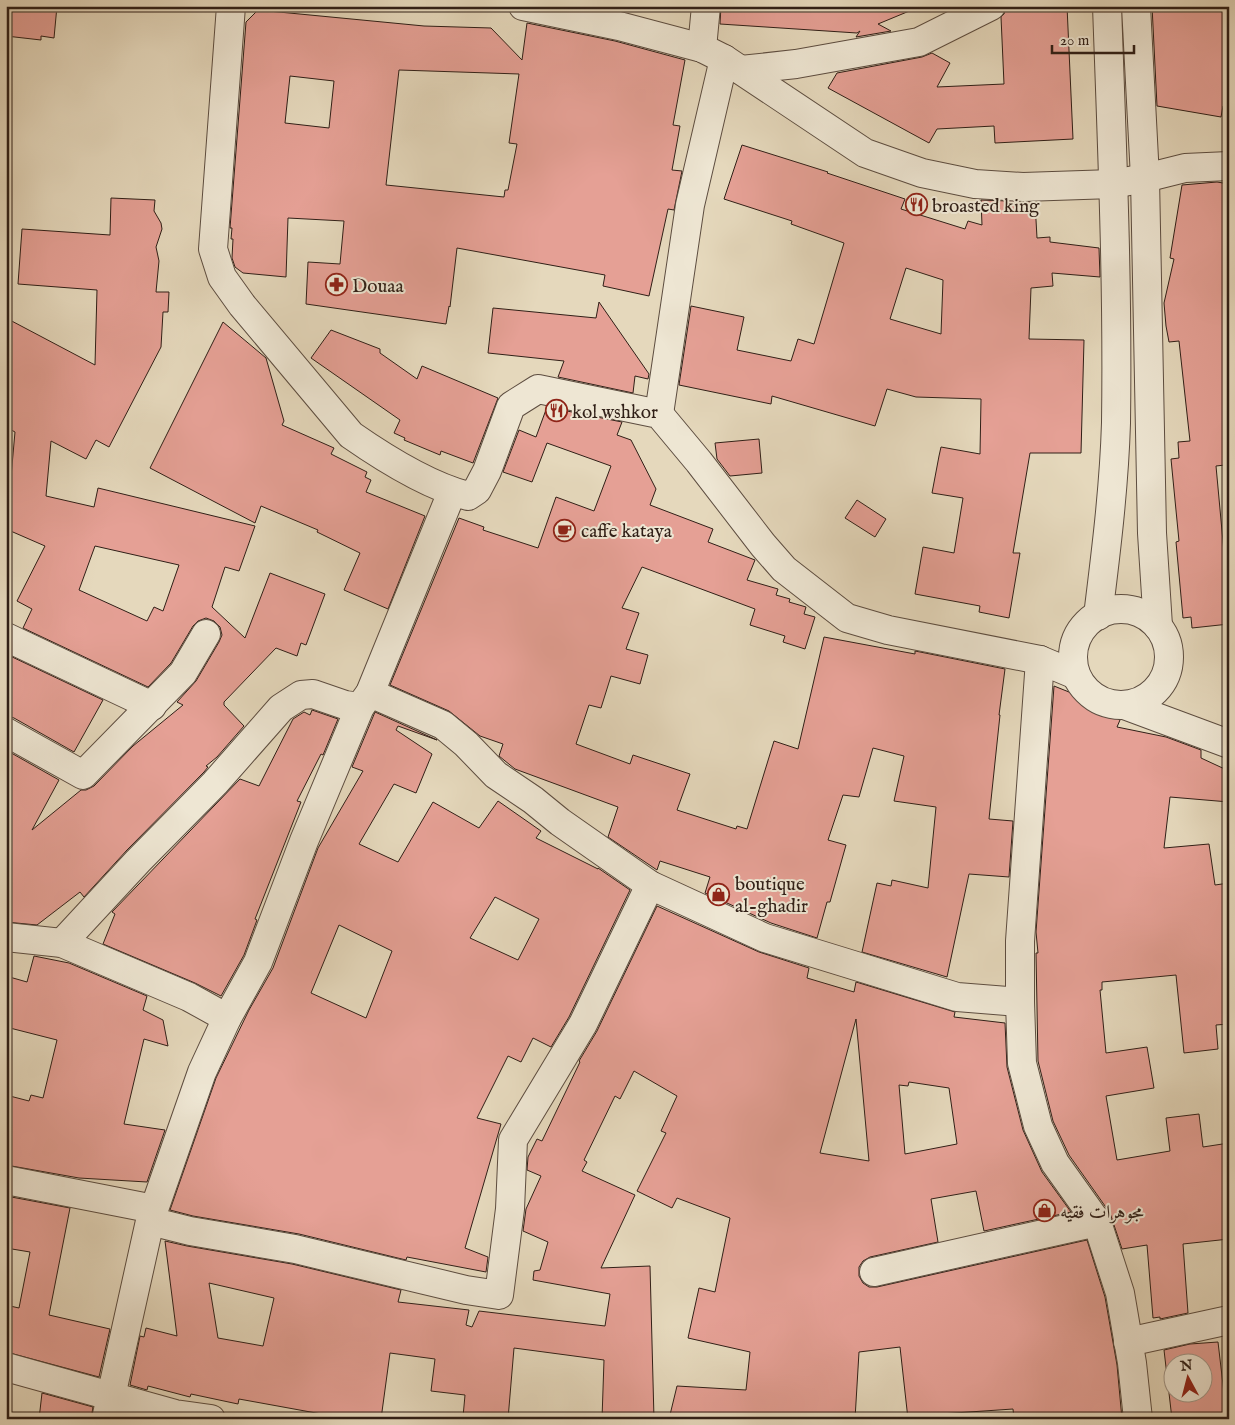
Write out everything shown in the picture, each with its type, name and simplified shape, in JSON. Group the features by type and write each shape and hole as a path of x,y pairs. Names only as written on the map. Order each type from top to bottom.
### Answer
{"street":[{"path":"231,6 213,249 222,277 242,306 351,435 401,466 452,492 468,496 477,490 493,457 511,406 538,389 659,414 784,569 847,618 888,630 1040,660 1076,675"},
{"path":"523,6 610,24 722,59 796,64 919,42 991,6"},
{"path":"659,414 690,205 722,59 706,6"},
{"path":"1098,616 1107,543 1116,424 1113,184 1107,6"},
{"path":"1136,6 1145,178 1152,533 1158,626"},
{"path":"722,59 865,153 922,173 974,184 1022,187 1113,184 1185,168 1229,166"},
{"path":"109,1408 152,1215 202,1072 227,1018 258,962 304,841 452,492"},
{"path":"1118,609 1133,610 1147,617 1158,626 1166,639 1169,654 1168,669 1162,683 1152,694 1139,702 1124,705 1109,704 1095,698 1084,688 1076,675 1073,660 1074,645 1080,632 1090,620 1118,609"},
{"path":"6,732 83,775 183,673 206,634"},
{"path":"6,638 152,706"},
{"path":"1040,660 1020,941 1022,1063 1038,1126 1055,1163 1097,1222 1120,1294 1132,1362 1138,1419"},
{"path":"62,944 138,861 215,783 281,708 301,695 313,694 345,704 365,700 443,725 466,744 496,775 650,885 765,938 957,997 1020,1002"},
{"path":"1124,705 1229,744"},
{"path":"6,1180 152,1215 190,1231 295,1249 466,1290 499,1295 510,1209 513,1140 583,1024 650,885"},
{"path":"6,937 62,944 189,997 227,1018"},
{"path":"874,1272 1097,1222"},
{"path":"1128,1342 1229,1320"},
{"path":"6,1367 109,1408 211,1419"}],"building":[{"path":"6,6 57,6 54,38 41,36 41,40 6,36"},
{"path":"721,6 919,7 878,24 891,31 856,37 860,31 857,33 720,24"},
{"path":"1007,6 1067,6 1073,139 995,143 994,126 937,129 929,143 828,88 837,73 922,57 932,53 950,63 937,87 1004,84 1001,17"},
{"path":"1152,6 1229,6 1229,107 1223,106 1221,117 1157,106"},
{"path":"258,10 424,26 491,28 522,60 527,23 615,41 685,60 673,125 680,126 672,170 682,171 674,210 668,209 649,296 603,286 605,275 457,248 450,307 446,324 306,304 308,262 340,264 344,221 288,218 286,277 243,273 235,267 232,258 233,239 231,239 232,228 230,228 246,22","holes":["399,70 519,74 509,143 517,144 508,190 505,190 504,197 386,185","290,76 334,81 329,128 285,123"]},
{"path":"742,145 905,199 901,209 965,229 968,221 982,225 981,200 1035,202 1037,238 1050,237 1050,242 1099,248 1100,277 1052,273 1053,286 1031,288 1029,339 1084,340 1081,453 1030,453 1013,553 1020,553 1009,618 979,612 980,606 915,594 923,547 954,553 963,498 932,493 941,447 980,454 981,399 916,397 887,389 875,426 772,396 771,404 679,385 691,306 744,317 737,350 791,361 798,339 814,344 844,243 791,224 792,221 724,199","holes":["906,268 943,280 941,334 890,319"]},
{"path":"1217,182 1229,184 1229,452 1224,453 1225,465 1216,466 1227,585 1229,585 1229,624 1192,628 1191,617 1183,618 1176,542 1179,541 1171,459 1179,458 1178,442 1190,441 1179,341 1169,342 1164,303 1174,259 1170,258 1182,185"},
{"path":"111,198 155,200 154,211 161,223 162,229 156,247 159,261 156,292 169,292 168,312 163,312 161,347 109,447 96,440 86,459 51,441 46,496 94,507 98,488 255,526 239,571 225,567 212,607 245,638 270,573 325,594 306,645 301,643 297,656 276,648 224,702 224,705 244,726 217,757 206,766 208,767 204,772 127,850 84,897 80,892 37,925 6,922 6,750 59,780 32,830 81,790 94,786 133,746 183,705 177,702 196,681 222,635 220,627 214,621 206,618 198,621 193,626 171,663 148,687 23,628 32,609 17,601 45,546 6,529 6,498 9,499 15,432 6,427 6,318 95,365 97,290 18,284 22,229 110,235","holes":["95,546 179,565 163,611 154,607 147,621 79,590"]},
{"path":"599,302 649,374 648,379 635,376 633,393 558,377 564,361 488,353 493,308 596,318"},
{"path":"223,322 266,358 284,421 282,425 334,448 331,454 367,472 365,477 371,480 366,492 425,516 388,609 344,590 360,553 317,532 318,530 261,506 255,523 150,468"},
{"path":"331,330 380,349 380,353 417,379 422,366 498,398 473,463 441,451 440,455 404,440 405,438 394,433 400,420 311,358"},
{"path":"547,407 622,422 617,435 631,440 656,489 650,505 713,529 708,542 755,560 747,580 778,589 776,595 790,599 789,602 806,607 804,614 815,617 805,649 783,642 785,636 750,625 755,609 642,567 622,608 639,613 626,649 648,655 640,684 611,676 601,708 589,705 576,744 630,764 633,755 690,774 677,810 736,829 737,826 747,829 774,741 798,749 824,637 915,654 915,651 1005,669 989,819 1013,821 1009,877 969,874 947,977 862,952 877,883 891,886 892,880 928,888 936,807 894,801 904,756 873,748 859,797 843,795 828,840 846,845 830,902 827,902 817,938 771,923 705,893 710,877 660,861 657,870 608,837 618,807 515,769 499,756 503,744 480,736 449,711 390,685 459,518 484,527 483,530 538,548 556,497 594,511 611,466 547,443 532,482 503,472 519,430 536,437"},
{"path":"759,439 762,473 730,476 717,459 715,443"},
{"path":"857,500 886,519 875,537 845,518"},
{"path":"8,655 103,700 74,752 14,718 6,716 6,658"},
{"path":"1054,686 1109,708 1112,715 1120,720 1117,727 1166,737 1201,750 1201,758 1229,771 1229,802 1170,797 1164,848 1209,844 1215,885 1229,883 1229,1024 1216,1025 1218,1049 1184,1053 1176,975 1102,982 1102,990 1100,990 1106,1053 1147,1047 1154,1088 1106,1096 1117,1160 1170,1151 1166,1118 1199,1114 1203,1147 1229,1143 1229,1239 1183,1244 1188,1313 1160,1319 1160,1317 1153,1318 1147,1245 1122,1249 1110,1213 1069,1155 1053,1121 1038,1061 1036,953 1038,953 1036,932"},
{"path":"312,710 338,719 323,755 321,754 297,801 301,802 255,919 257,920 244,955 221,996 103,944 115,914 112,912 240,779 259,786 293,719 304,712 310,715"},
{"path":"375,712 437,740 398,726 396,730 432,754 416,793 394,784 359,844 398,862 433,802 479,828 498,801 541,831 536,838 598,868 630,890 569,1017 551,1047 533,1038 521,1062 508,1056 477,1118 501,1124 465,1248 488,1257 486,1272 407,1257 406,1260 299,1234 193,1216 170,1210 216,1078 249,1010 273,968 318,848 363,771 352,767","holes":["495,897 539,919 518,960 470,938","339,925 392,951 366,1018 311,993"]},
{"path":"657,906 759,952 809,968 807,978 854,992 856,982 955,1012 954,1017 1005,1023 1007,1067 1023,1130 1042,1172 1071,1212 984,1231 976,1191 931,1199 938,1242 870,1257 863,1261 859,1267 859,1276 863,1283 869,1287 877,1287 1087,1240 1105,1297 1117,1365 1122,1419 1014,1419 1013,1409 940,1414 940,1419 908,1419 900,1347 859,1352 855,1419 669,1419 677,1386 746,1390 750,1352 688,1338 699,1288 715,1292 730,1218 677,1198 672,1208 637,1191 666,1133 661,1131 677,1096 634,1071 620,1099 615,1096 584,1160 587,1162 582,1171 635,1195 601,1268 650,1266 654,1419 602,1419 604,1360 514,1348 508,1419 463,1417 465,1395 431,1391 435,1359 390,1353 381,1419 349,1419 239,1399 238,1404 191,1394 190,1397 148,1386 147,1390 130,1385 140,1336 144,1337 146,1328 177,1336 165,1241 292,1264 401,1290 398,1302 469,1310 466,1325 472,1327 479,1311 605,1326 610,1294 533,1280 534,1271 540,1270 548,1242 523,1231 526,1209 541,1176 527,1170 528,1157 537,1139 542,1141 579,1061 597,1031","holes":["856,1019 869,1161 820,1153","909,1082 949,1088 957,1144 905,1154 899,1085 908,1086","209,1283 274,1298 263,1346 218,1338"]},
{"path":"34,956 69,963 147,996 143,1010 163,1020 168,1046 144,1039 124,1124 165,1130 147,1182 79,1178 6,1165 6,1095 29,1101 31,1095 43,1098 57,1040 6,1027 6,976 27,982"},
{"path":"6,1196 70,1208 49,1315 110,1329 99,1377 6,1352 6,1320 10,1306 19,1308 30,1252 6,1248"},
{"path":"1218,1342 1227,1419 1172,1419 1170,1402 1212,1402 1212,1352 1164,1352 1164,1350 1190,1344"},
{"path":"42,1393 93,1407 91,1419 39,1419"}],"place":[{"name":"broasted king","path":"916,205"},
{"name":"Douaa","path":"336,285"},
{"name":"kol wshkor","path":"556,411"},
{"name":"caffe kataya","path":"565,530"},
{"name":"boutique al-ghadir","path":"719,894"},
{"name":"مجوهرات فقيه","path":"1044,1211"}]}
